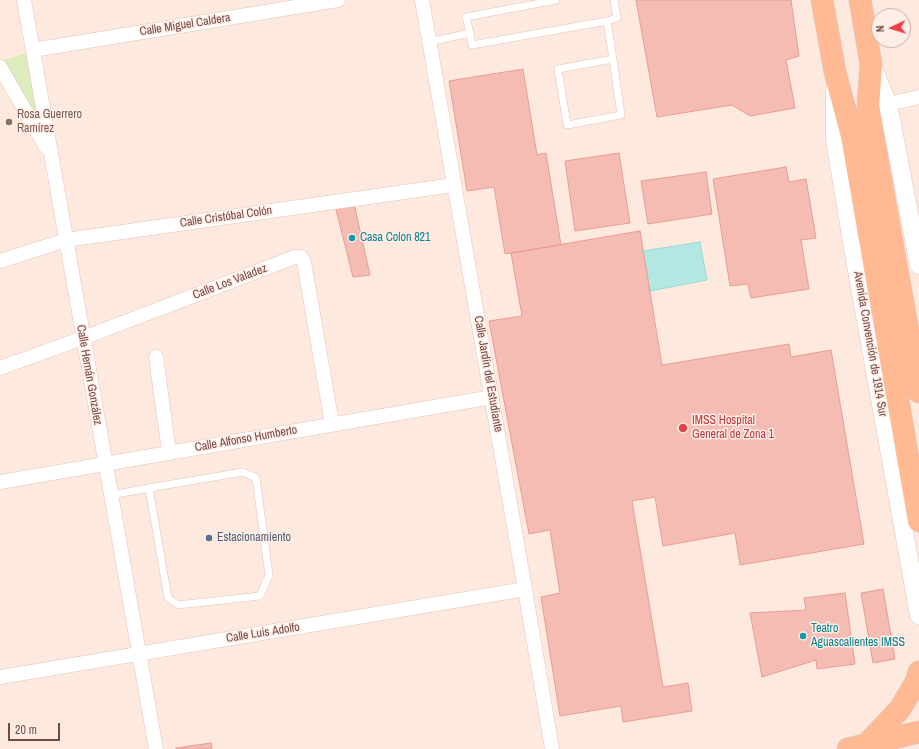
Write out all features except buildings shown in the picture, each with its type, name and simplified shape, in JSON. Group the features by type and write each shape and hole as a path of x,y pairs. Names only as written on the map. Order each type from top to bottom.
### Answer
{"main road":[{"name":"Avenida Convención de 1914 Sur","path":"822,0 835,72 855,151 919,521"},
{"path":"860,0 871,64 868,108 919,392"},
{"path":"857,747 900,709 916,682 919,672"},
{"path":"857,747 919,732"}],"street":[{"name":"Calle Hernán González","path":"24,0 156,749"},
{"name":"Calle Miguel Caldera","path":"32,50 338,0"},
{"name":"Calle Jardín del Estudiante","path":"422,0 552,749"},
{"path":"871,64 888,104 919,265"},
{"path":"0,66 51,156"},
{"name":"Avenida Convención de 1914 Sur","path":"835,72 835,140 919,615"},
{"path":"888,104 919,96"},
{"name":"Calle Cristóbal Colón","path":"0,261 66,240 454,185"},
{"name":"Calle Los Valadez","path":"0,368 295,257 301,257 304,262 332,424"},
{"path":"156,357 169,452"},
{"name":"Calle Alfonso Humberto","path":"0,482 492,397"},
{"name":"Calle Luis Adolfo","path":"0,677 525,589"}],"lane":[{"path":"556,0 466,17 472,45 617,18 614,0"},
{"path":"607,21 622,115 567,125 558,69 613,59"},
{"path":"429,42 470,34"},
{"path":"111,495 149,488 243,472 256,478 269,575 260,596 178,605 168,598 149,488"}],"green space":[{"path":"30,52 48,146 4,60"}],"water":[{"path":"700,242 707,280 650,291 643,251"}],"place":[{"name":"Rosa Guerrero Ramirez","path":"9,122"},
{"name":"Casa Colon 821","path":"352,238"},
{"name":"IMSS Hospital General de Zona 1","path":"683,428"},
{"name":"Estacionamiento","path":"209,538"},
{"name":"Teatro Aguascalientes IMSS","path":"803,636"}]}
